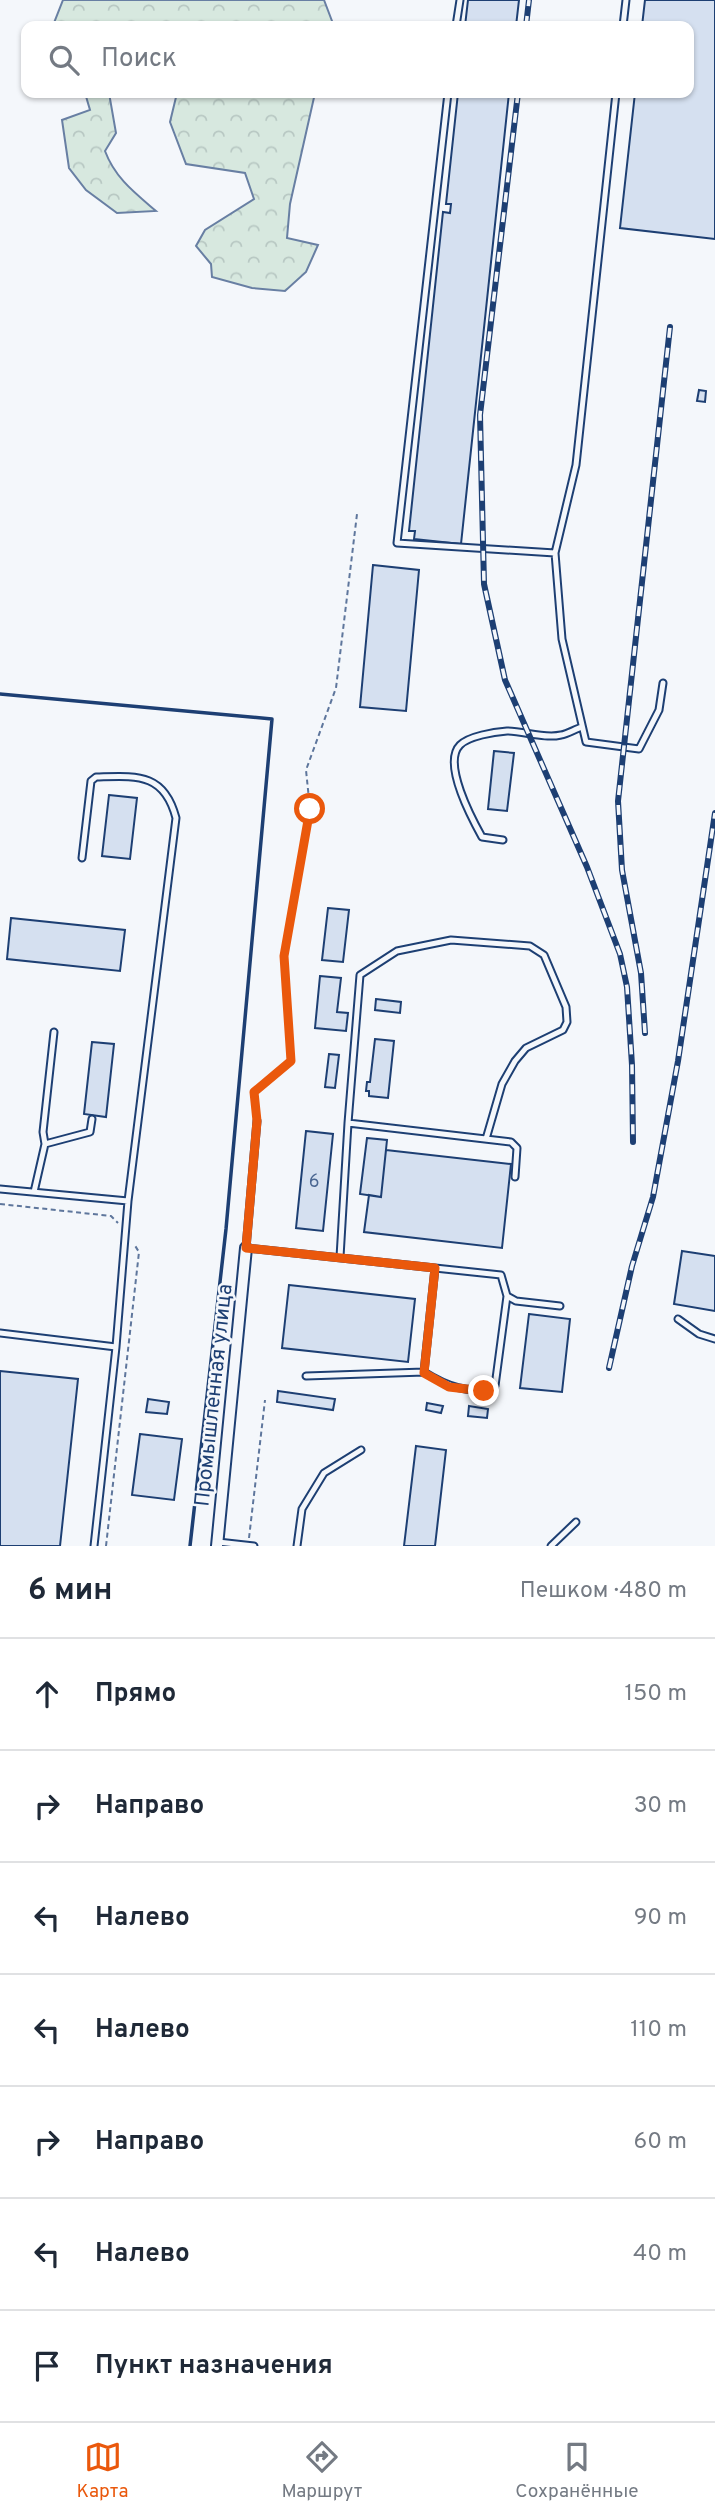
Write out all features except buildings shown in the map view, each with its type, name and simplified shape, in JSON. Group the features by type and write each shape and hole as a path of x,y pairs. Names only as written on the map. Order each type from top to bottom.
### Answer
{"street":[{"name":"Промышленная улица","path":"217,1544 246,1248"}],"lane":[{"path":"457,21 460,0"},
{"path":"624,21 626,0"},
{"path":"447,98 397,543 555,553"},
{"path":"615,98 576,465 555,553 562,639 586,742 639,749 659,710 663,683"},
{"path":"503,840 482,837 475,824 456,778 454,765 460,744 492,733 508,731 560,735 582,727"},
{"path":"82,858 91,781 96,777 134,776 150,780 168,794 176,818 128,1201 116,1347 94,1546"},
{"path":"340,1257 360,975 397,951 451,940 530,946 544,955 566,1007 567,1021 563,1030 526,1048 515,1060 502,1084 486,1139"},
{"path":"34,1192 45,1144 43,1132 54,1032"},
{"path":"45,1144 90,1132 92,1119"},
{"path":"257,1121 246,1248 500,1275 507,1296 495,1386 484,1391 449,1387 424,1373 306,1376"},
{"path":"348,1123 511,1142 517,1148 515,1177"},
{"path":"0,1189 128,1201"},
{"path":"424,1373 435,1268"},
{"path":"507,1296 516,1301 560,1306"},
{"path":"678,1319 699,1334 715,1339"},
{"path":"0,1333 116,1347"},
{"path":"297,1546 302,1509 324,1473 361,1450"},
{"path":"551,1546 576,1522"},
{"path":"217,1544 254,1546"}],"path":[{"path":"257,1121 254,1092 291,1061 284,956 310,809 306,770 336,688 357,514"},
{"path":"0,1204 111,1216 126,1231 139,1252 106,1546"},
{"path":"248,1545 265,1399"}],"green space":[{"path":"63,0 324,0 332,21 55,21"},
{"path":"86,98 110,98 116,133 105,151 109,161 133,191 156,211 117,213 86,190 69,168 62,120 90,110"},
{"path":"176,98 314,98 290,204 287,238 318,245 306,272 285,291 252,288 212,277 211,264 196,246 205,230 254,199 245,173 186,164 170,122"}],"railway":[{"path":"527,21 529,0"},
{"path":"517,98 480,415 484,584 505,680 587,867 620,954 627,987 633,1142"},
{"path":"645,1033 641,973 622,870 618,801 670,327"},
{"path":"609,1368 632,1266 653,1197 678,1061 715,813"}],"wall":[{"path":"0,694 272,719 226,1229 190,1546"}],"route":[{"path":"310,809 284,956 291,1061 254,1092 257,1121 246,1248 435,1268 424,1373 449,1387 484,1391"}]}
